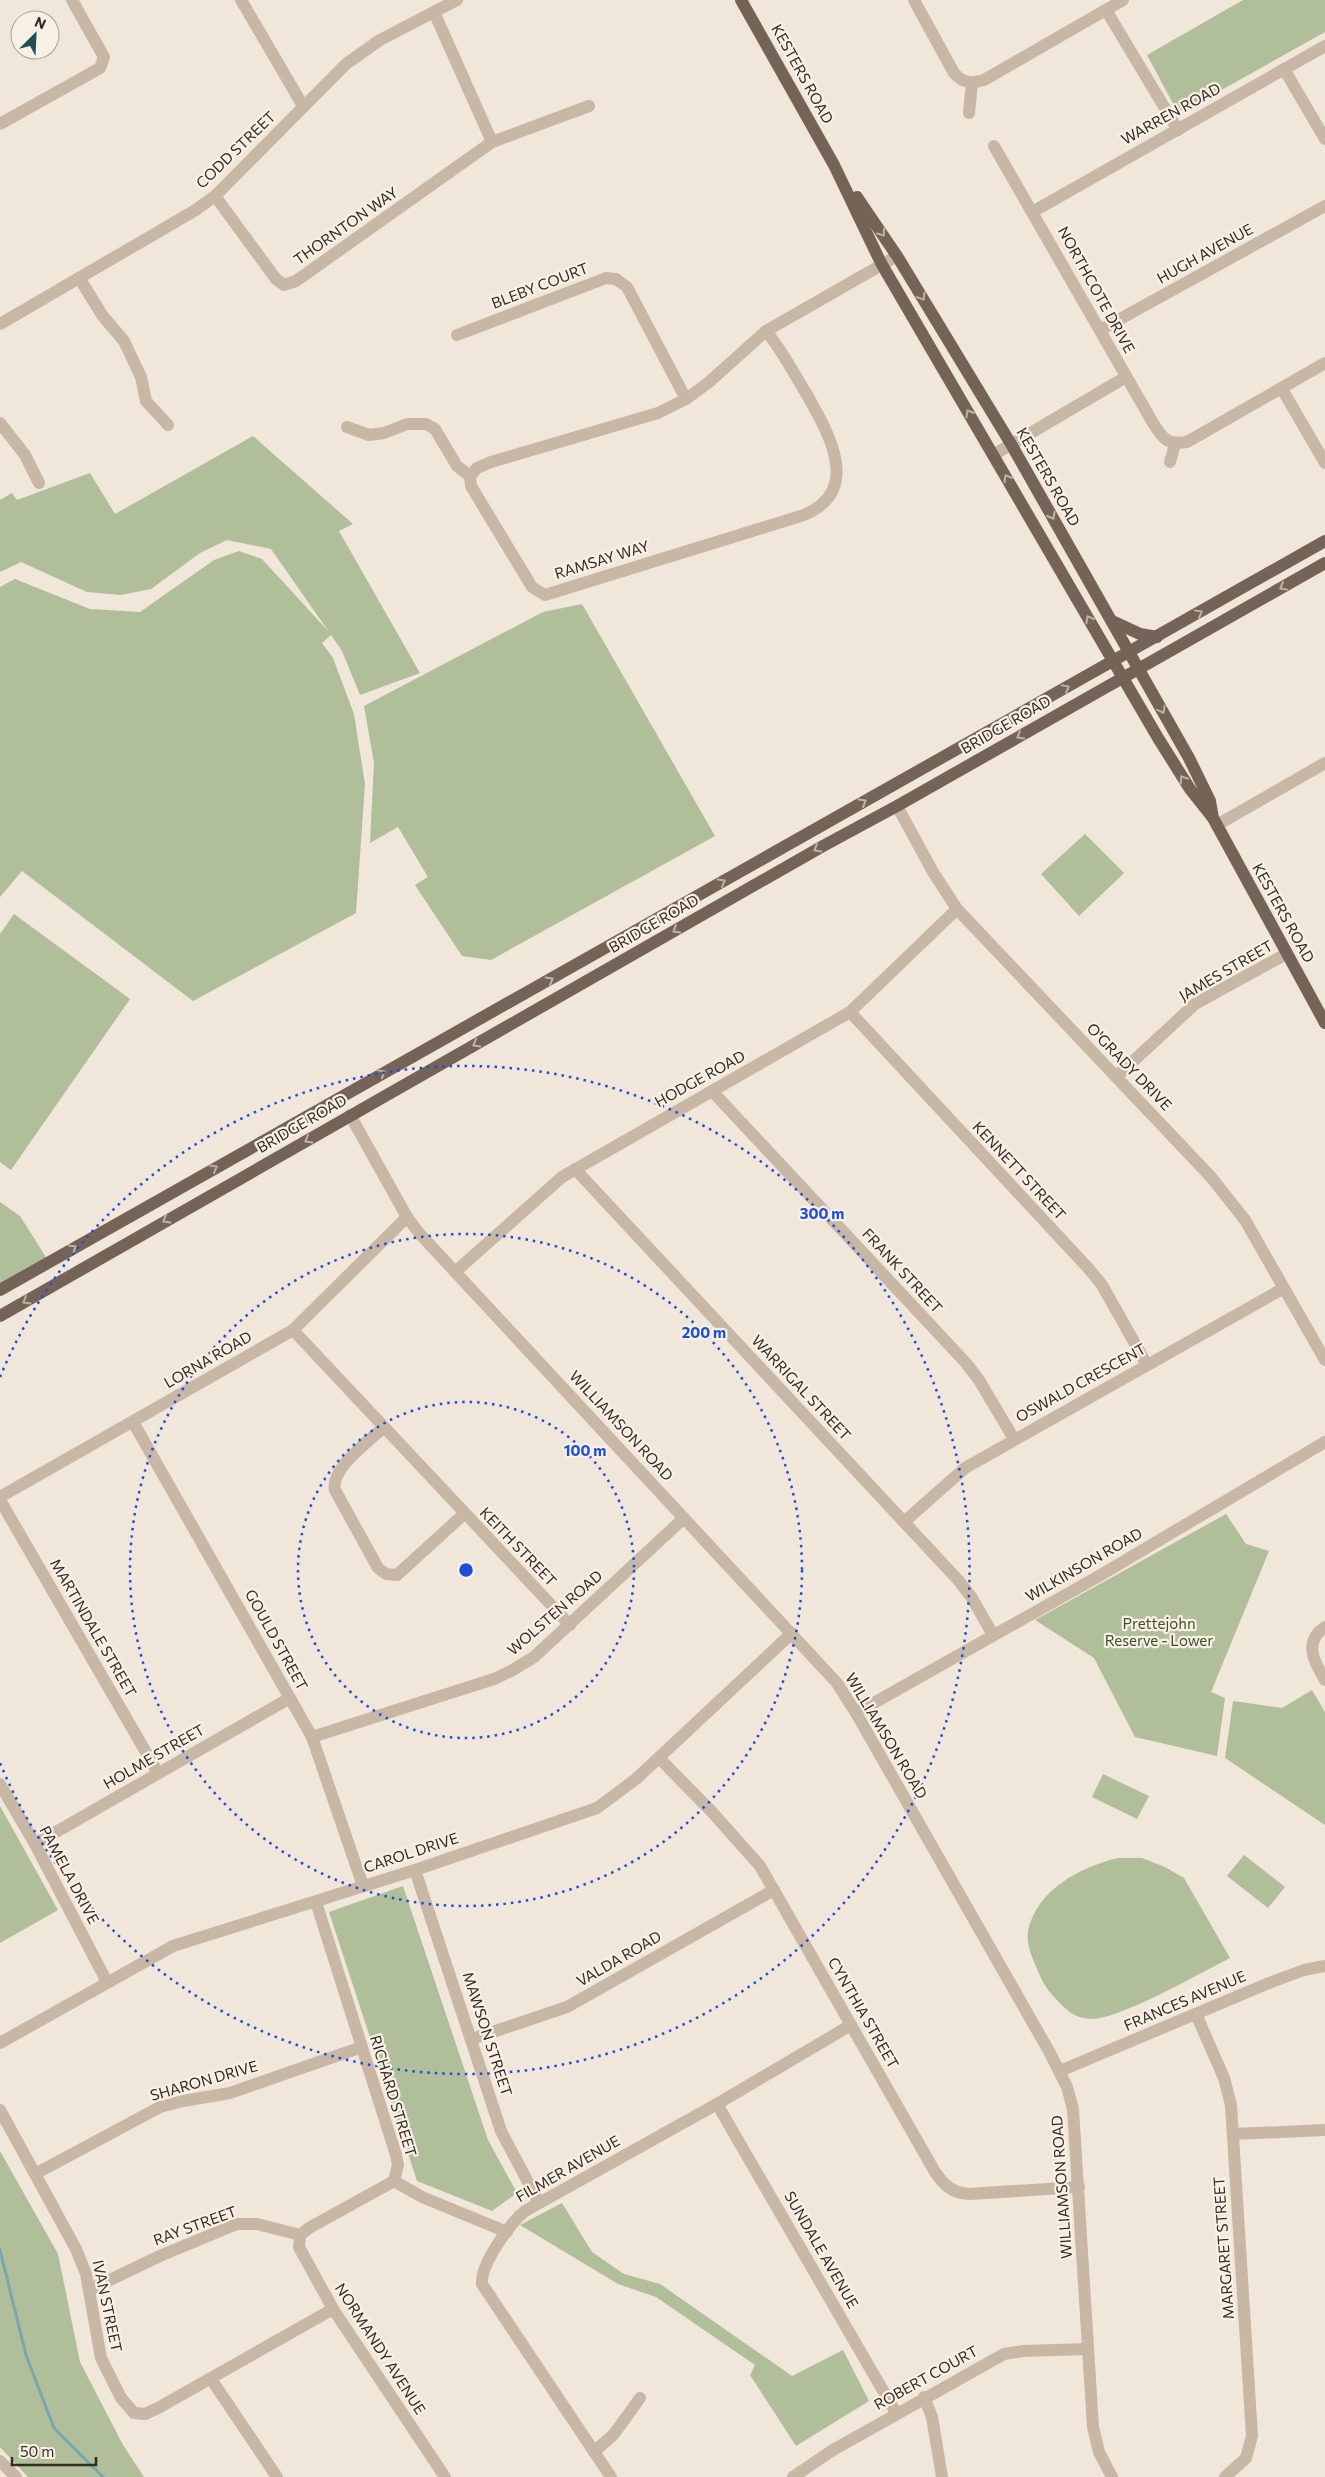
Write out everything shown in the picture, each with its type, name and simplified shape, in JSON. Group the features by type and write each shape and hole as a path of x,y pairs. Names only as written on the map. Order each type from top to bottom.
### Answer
{"main road":[{"name":"KESTERS ROAD","path":"741,0 834,164 881,263 1190,789 1215,821 1325,1023"},
{"name":"KESTERS ROAD","path":"834,164 897,256 1011,444 1139,668 1202,784 1210,801 1215,821"},
{"name":"BRIDGE ROAD","path":"0,1290 1325,542"},
{"name":"BRIDGE ROAD","path":"0,1316 806,856 1325,563"},
{"path":"1112,621 1140,634 1157,636"},
{"path":"887,789 897,806"},
{"path":"507,1004 518,1020"},
{"path":"340,1097 350,1116"},
{"path":"180,1187 191,1206"}],"street":[{"path":"0,124 100,68 104,57 72,0"},
{"path":"241,0 303,106"},
{"name":"CODD STREET","path":"0,324 175,223 215,196 346,64 380,40 457,0"},
{"path":"914,0 954,73 960,80 972,83 984,80 1123,0"},
{"path":"1106,10 1178,130"},
{"path":"434,12 492,142"},
{"name":"WARREN ROAD","path":"1034,211 1325,46"},
{"path":"1284,69 1325,139"},
{"path":"969,113 972,83"},
{"name":"THORNTON WAY","path":"215,196 276,279 284,285 296,281 492,142 589,106"},
{"name":"NORTHCOTE DRIVE","path":"994,146 1034,211 1126,377 1160,434 1174,444"},
{"name":"HUGH AVENUE","path":"1100,330 1325,206"},
{"path":"347,427 369,435 384,433 407,424 426,424 435,429 457,466 470,476 477,468 491,462 658,413 686,398 708,383 766,331 881,263 897,256"},
{"path":"80,278 102,315 124,341 142,377 146,401 168,425"},
{"name":"BLEBY COURT","path":"457,335 606,278 616,279 627,287 686,398"},
{"name":"RAMSAY WAY","path":"470,476 476,496 532,587 545,595 815,511 831,494 836,481 837,470 834,450 818,414 778,346 766,331"},
{"path":"1170,462 1174,444 1187,442 1325,364"},
{"path":"993,455 1126,377"},
{"path":"1282,388 1325,463"},
{"path":"0,423 25,455 39,483"},
{"path":"1215,821 1325,763"},
{"name":"O'GRADY DRIVE","path":"897,806 932,872 957,910 1228,1196 1245,1220 1325,1360"},
{"name":"HODGE ROAD","path":"455,1272 554,1182 850,1012 957,910"},
{"name":"JAMES STREET","path":"1116,1077 1195,1004 1286,954"},
{"name":"KENNETT STREET","path":"850,1012 1089,1268 1102,1285 1147,1365"},
{"name":"FRANK STREET","path":"712,1091 966,1363 979,1380 1014,1439"},
{"name":"WILLIAMSON ROAD","path":"350,1116 407,1217 455,1272 826,1670 856,1713 1060,2072 1073,2109 1093,2427 1099,2452 1112,2477"},
{"name":"WARRIGAL STREET","path":"575,1169 965,1589 993,1636"},
{"name":"LORNA ROAD","path":"0,1499 293,1330 407,1217"},
{"name":"OSWALD CRESCENT","path":"904,1522 956,1474 1014,1439 1284,1288"},
{"name":"KEITH STREET","path":"293,1330 570,1625"},
{"name":"GOULD STREET","path":"133,1422 312,1737 363,1886"},
{"name":"KEITH STREET","path":"384,1427 341,1468 334,1483 335,1490 378,1568 386,1574 397,1575 464,1514"},
{"name":"WILKINSON ROAD","path":"856,1713 1195,1521 1325,1442"},
{"name":"MARTINDALE STREET","path":"0,1499 158,1773"},
{"name":"WOLSTEN ROAD","path":"312,1737 503,1675 534,1656 570,1625 684,1518"},
{"path":"1325,1627 1314,1639 1311,1653 1325,1680"},
{"name":"CAROL DRIVE","path":"0,2043 173,1946 415,1870 590,1811 617,1794 659,1758 792,1633"},
{"name":"HOLME STREET","path":"34,1844 290,1698"},
{"name":"CYNTHIA STREET","path":"659,1758 751,1855 774,1890 935,2172 949,2189 969,2194 1078,2187"},
{"name":"PAMELA DRIVE","path":"0,1784 107,1982"},
{"name":"MAWSON STREET","path":"415,1870 501,2131 539,2203"},
{"name":"VALDA ROAD","path":"472,2039 576,2003 774,1890"},
{"name":"RICHARD STREET","path":"316,1902 396,2155 398,2165 394,2181"},
{"name":"FRANCES AVENUE","path":"1060,2072 1278,1980 1325,1966"},
{"name":"MARGARET STREET","path":"1196,2014 1227,2086 1233,2134 1252,2436 1246,2458 1225,2477"},
{"name":"FILMER AVENUE","path":"611,2477 482,2284 482,2272 518,2217 539,2203 717,2104 851,2025"},
{"name":"SHARON DRIVE","path":"35,2174 160,2108 183,2101 230,2093 362,2047"},
{"name":"SUNDALE AVENUE","path":"717,2104 896,2413"},
{"name":"IVAN STREET","path":"0,2110 83,2264 101,2358 130,2411 137,2415 145,2414 211,2379 333,2309"},
{"path":"1233,2134 1325,2130"},
{"path":"300,2235 309,2228 394,2181 422,2197 507,2232"},
{"name":"RAY STREET","path":"89,2290 162,2254 237,2224 264,2225 300,2235"},
{"name":"NORMANDY AVENUE","path":"300,2235 299,2247 302,2254 333,2309 445,2477"},
{"name":"ROBERT COURT","path":"793,2477 828,2453 993,2359 1012,2351 1088,2349"},
{"path":"211,2379 277,2477"},
{"path":"924,2397 932,2417 942,2477"},
{"path":"594,2452 614,2434 640,2398"},
{"path":"0,2461 16,2477"}],"green space":[{"path":"1243,0 1325,0 1325,32 1184,111 1177,111 1147,55"},
{"path":"253,436 353,524 339,531 420,673 360,695 342,651 331,635 322,643 333,658 354,714 365,784 356,913 193,1001 22,871 0,897 0,587 15,579 90,609 140,612 214,560 239,551 262,559 329,632 271,549 227,540 200,553 151,589 121,595 87,592 21,562 0,572 0,500 12,493 17,500 90,473 115,514"},
{"path":"582,604 715,836 491,960 462,956 415,885 428,877 398,827 370,843 374,763 364,706 543,612"},
{"path":"1085,834 1124,873 1079,916 1041,874"},
{"path":"14,914 130,999 11,1170 0,1162 0,934"},
{"path":"0,1202 20,1216 49,1262 0,1290"},
{"name":"Prettejohn Reserve - Lower","path":"1226,1514 1246,1544 1269,1551 1211,1692 1225,1698 1217,1756 1135,1737 1094,1658 1035,1620"},
{"path":"1312,1690 1325,1712 1325,1825 1225,1758 1233,1701 1282,1708"},
{"path":"1103,1774 1149,1796 1137,1819 1092,1797"},
{"path":"0,1806 58,1910 0,1943"},
{"path":"1244,1855 1285,1887 1268,1908 1227,1876"},
{"path":"1118,1858 1142,1858 1165,1867 1184,1878 1230,1958 1181,1984 1121,2012 1104,2017 1085,2018 1068,2010 1046,1987 1030,1953 1028,1931 1033,1916 1041,1903 1062,1882 1090,1867"},
{"path":"403,1886 488,2140 517,2193 492,2211 417,2181 329,1912"},
{"path":"0,2151 58,2254 80,2362 123,2445 144,2477 28,2477 0,2447"},
{"path":"562,2203 592,2252 624,2274 660,2284 792,2376 843,2350 869,2401 796,2446 750,2375 755,2365 656,2297 618,2284 520,2225"}],"waterway":[{"path":"0,2250 26,2355 54,2428 103,2477"}]}
